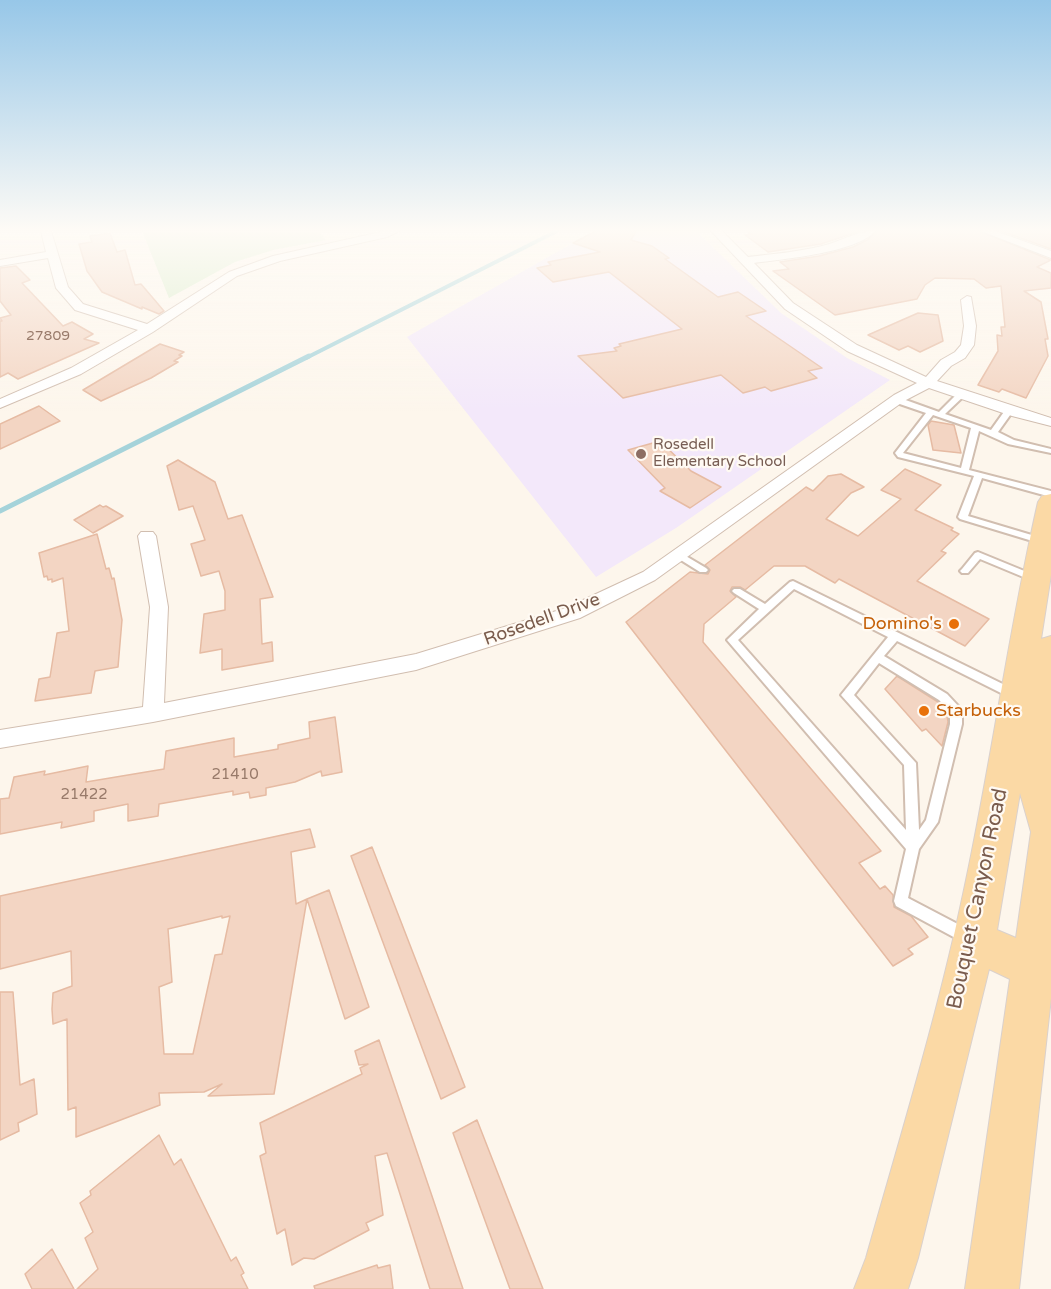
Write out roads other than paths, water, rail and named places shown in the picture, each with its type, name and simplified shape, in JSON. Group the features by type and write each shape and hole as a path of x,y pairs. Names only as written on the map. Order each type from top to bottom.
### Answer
{"main road":[{"name":"Bouquet Canyon Road","path":"881,1289 892,1258 974,941 1017,697 1043,632 1040,560 1051,502"},
{"path":"992,1289 1042,972 1051,829 1032,774 1043,632"},
{"path":"974,941 1042,972"}],"street":[{"path":"65,291 79,307 149,329"},
{"path":"0,404 76,371 149,329 207,291"},
{"path":"775,291 789,306 852,348 928,382 1010,411 1051,422"},
{"name":"Rosedell Drive","path":"0,738 153,714 416,662 573,613 649,576 897,400 928,382 946,363 960,355 967,345 970,326 967,300"},
{"path":"147,536 159,607 153,714"}],"lane":[{"path":"941,414 962,394"},
{"path":"897,400 930,413 941,414 976,426 1011,442 1051,450"},
{"path":"993,433 1010,411"},
{"path":"930,413 899,453 905,458 1051,494"},
{"path":"964,472 976,426"},
{"path":"979,475 963,517 1040,560"},
{"path":"679,555 703,570"},
{"path":"965,571 978,555 1040,560"},
{"path":"912,847 732,640 793,584 1017,697"},
{"path":"737,591 766,609"},
{"path":"895,636 847,695 910,763 912,847 902,901 974,941"},
{"path":"877,657 943,697 956,710 956,724 932,822 912,847"}],"waterway":[{"path":"306,358 438,291"},
{"path":"0,511 309,356"}],"place":[{"name":"Rosedell Elementary School","path":"641,454"},
{"name":"Domino's","path":"954,624"},
{"name":"Starbucks","path":"924,711"}]}
